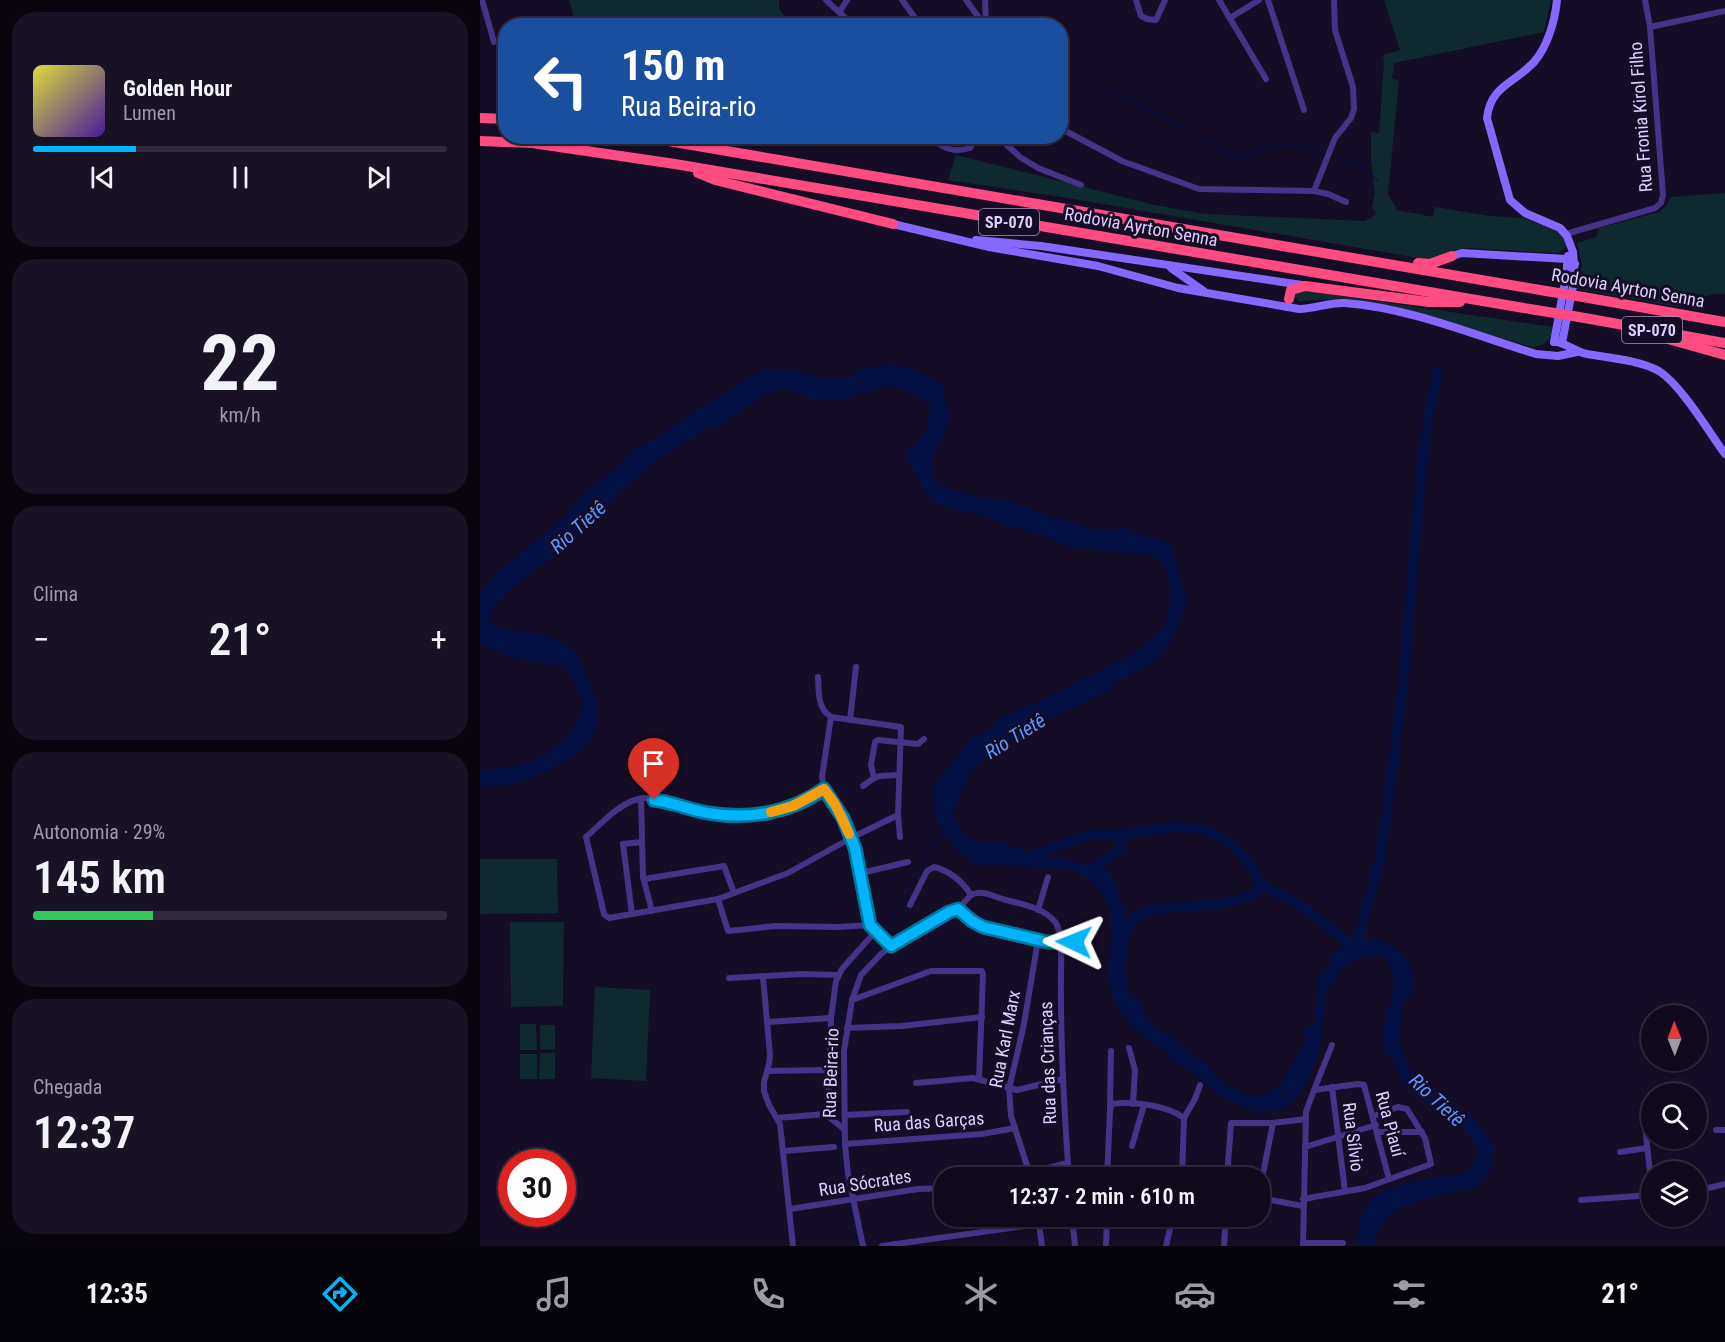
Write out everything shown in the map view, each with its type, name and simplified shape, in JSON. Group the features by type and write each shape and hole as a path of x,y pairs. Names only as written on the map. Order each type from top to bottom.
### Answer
{"highway":[{"path":"480,118 498,119"},
{"name":"Rodovia Ayrton Senna","path":"480,141 498,142"},
{"name":"Rodovia Ayrton Senna","path":"539,144 675,164 1725,343"},
{"name":"Rodovia Ayrton Senna","path":"686,144 1725,322"},
{"path":"675,164 714,180 893,224"},
{"path":"1290,247 1314,246 1430,264 1452,256"},
{"path":"1452,256 1448,269 1455,275"},
{"path":"1288,299 1292,290 1305,286 1429,302 1475,301"},
{"path":"1640,328 1661,337 1725,355"}],"street":[{"path":"482,0 494,42"},
{"path":"826,0 847,18"},
{"path":"840,11 847,0"},
{"path":"902,0 915,18"},
{"path":"966,0 980,18"},
{"path":"985,0 986,18"},
{"path":"1136,0 1141,16 1156,20 1165,0"},
{"path":"1219,0 1266,80"},
{"path":"1230,18 1259,0"},
{"path":"1268,0 1304,110"},
{"path":"1314,190 1335,138 1354,109 1353,87 1335,30 1334,0"},
{"path":"1548,355 1558,342 1571,261 1569,244 1566,234 1560,228 1525,213 1510,200 1487,118 1489,104 1498,91 1528,68 1539,56 1556,13 1557,0"},
{"name":"Rua Fronia Kirol Filho","path":"1566,234 1655,208 1661,203 1663,195 1650,27 1645,0"},
{"path":"1650,27 1725,11"},
{"path":"1068,132 1122,161 1190,187 1213,190 1314,190 1346,202"},
{"path":"939,144 943,148 955,150 970,148 972,144"},
{"path":"1006,144 1020,157 1038,168 1081,185"},
{"path":"893,224 989,247 1098,266 1208,294 1299,309 1333,303 1383,308 1527,351 1548,355 1567,355 1578,352"},
{"path":"946,236 1030,245 1305,286"},
{"name":"Rodovia Ayrton Senna","path":"1452,256 1462,253 1571,261"},
{"name":"Rodovia Ayrton Senna","path":"1548,258 1561,267 1566,276"},
{"path":"1558,342 1566,276 1571,261"},
{"path":"1168,267 1208,294"},
{"path":"1278,282 1288,299 1299,309"},
{"path":"1527,351 1538,351 1558,342"},
{"path":"1558,342 1578,352 1637,364 1660,372 1682,395 1725,454"},
{"path":"850,720 856,667"},
{"path":"818,677 821,705 825,713 831,717 901,727 898,815 900,837"},
{"path":"831,717 822,777 824,789 835,804 851,838 861,873 870,925 889,944"},
{"path":"874,778 871,765 875,742 879,740 918,744 924,739"},
{"path":"863,786 880,776 899,775"},
{"path":"824,789 793,806 762,814 742,816 706,813 666,802 641,799 616,810 586,837 604,914 609,918 718,899 734,894 788,873 898,815"},
{"path":"641,799 644,879 652,911"},
{"path":"632,914 623,844 642,842"},
{"path":"861,873 908,862"},
{"path":"644,879 724,866 734,894"},
{"path":"910,905 927,871 932,867 951,873 971,895"},
{"path":"1038,910 1048,877"},
{"path":"1061,945 1057,924 1038,910 981,892 971,895 958,909 977,924 1061,945 1074,942 1091,949"},
{"path":"718,899 728,931 776,926 870,925"},
{"name":"Rua Beira-rio","path":"863,1246 853,1199 843,1128 844,1051 852,1000 861,975 889,944 958,909"},
{"path":"831,1117 829,1070 831,1018 838,975 876,933"},
{"name":"Rua Karl Marx","path":"1028,1167 1015,1128 1009,1089 1024,1024 1038,940"},
{"name":"Rua das Crianças","path":"1061,945 1063,1079 1068,1167"},
{"path":"852,1000 931,971 980,970 983,975 979,1078"},
{"path":"729,978 838,975"},
{"path":"763,977 770,1055 764,1091 769,1106 780,1124 793,1246"},
{"path":"847,1028 911,1025 982,1017"},
{"path":"767,1022 831,1018"},
{"path":"1332,1045 1308,1104 1303,1244 1343,1243"},
{"path":"1129,1048 1135,1070 1133,1104"},
{"path":"1108,1167 1111,1051"},
{"path":"768,1071 829,1070"},
{"path":"916,1083 979,1078 1009,1089 1025,1089 1063,1079"},
{"path":"1182,1167 1184,1118 1196,1099 1200,1085"},
{"name":"Rua Piauí","path":"1314,1090 1364,1085 1389,1179"},
{"name":"Rua Sílvio","path":"1332,1087 1345,1191"},
{"path":"1132,1146 1144,1105"},
{"path":"1111,1106 1144,1105 1167,1110 1184,1118"},
{"path":"1270,1199 1303,1202 1365,1188 1431,1164 1424,1135 1405,1107 1398,1107 1374,1116"},
{"path":"844,1115 907,1112"},
{"path":"777,1119 831,1117 843,1128"},
{"path":"1228,1167 1231,1124 1306,1119"},
{"path":"1264,1167 1273,1123"},
{"path":"1305,1147 1376,1125"},
{"name":"Rua das Garças","path":"845,1144 982,1134 1015,1128"},
{"path":"1716,1130 1725,1130"},
{"path":"1378,1132 1424,1135"},
{"path":"783,1151 834,1147"},
{"path":"1620,1152 1641,1149"},
{"path":"1056,1167 1068,1163"},
{"path":"1707,1188 1725,1184"},
{"name":"Rua Sócrates","path":"790,1209 934,1188"},
{"path":"1581,1200 1641,1194"},
{"path":"882,1246 997,1227"},
{"path":"1040,1227 1042,1246"},
{"path":"1073,1227 1075,1246"},
{"path":"1106,1246 1107,1227"},
{"path":"1166,1246 1170,1227"},
{"path":"1224,1246 1225,1227"}],"green space":[{"path":"569,0 779,0 779,8 785,18 574,18"},
{"path":"1384,0 1551,0 1544,32 1394,63 1392,79 1399,80 1388,194 1397,210 1433,217 1435,207 1489,216 1525,218 1560,233 1566,242 1566,247 1558,253 1467,248 1424,259 1068,198 948,180 956,155 1155,205 1205,214 1365,221 1377,214 1372,208 1375,192 1371,161 1371,132 1379,133 1383,55 1400,50"},
{"path":"1725,193 1725,294 1700,298 1678,307 1576,289 1582,266 1577,243 1596,237 1599,228 1659,212 1671,197"},
{"path":"1300,290 1554,327 1547,342 1532,347 1396,307 1342,299 1298,301 1295,297"},
{"path":"480,859 557,859 558,913 480,914"},
{"path":"510,922 564,922 563,1006 511,1007"},
{"path":"595,987 650,990 646,1081 591,1078"},
{"path":"520,1024 536,1024 537,1050 520,1050"},
{"path":"540,1025 555,1025 555,1049 540,1050"},
{"path":"540,1053 555,1053 555,1079 539,1079"},
{"path":"520,1054 537,1054 537,1079 520,1079"}],"water":[{"name":"Rio Tietê","path":"894,364 920,372 941,383 950,418 932,441 926,470 946,488 981,497 1003,499 1046,515 1099,530 1127,527 1136,533 1171,543 1187,600 1182,617 1145,667 1103,690 1089,691 1066,705 1033,717 964,765 954,789 954,814 961,831 977,841 1000,842 1025,851 1075,861 1086,866 1097,864 1108,871 1120,891 1116,895 1127,908 1125,932 1117,961 1127,987 1134,997 1141,999 1144,1016 1159,1031 1168,1033 1192,1055 1203,1060 1223,1083 1250,1096 1262,1096 1281,1084 1306,1039 1303,1028 1315,1025 1317,979 1330,966 1330,958 1344,945 1360,939 1374,939 1391,944 1409,963 1413,992 1404,1002 1398,1038 1407,1064 1420,1082 1437,1088 1448,1100 1472,1116 1490,1139 1494,1149 1490,1172 1480,1180 1470,1183 1460,1182 1445,1190 1408,1197 1377,1217 1372,1228 1375,1246 1358,1246 1362,1215 1376,1196 1398,1185 1465,1174 1475,1160 1476,1147 1469,1135 1458,1124 1414,1095 1405,1086 1392,1056 1386,1054 1383,1038 1393,982 1387,958 1363,957 1353,961 1338,973 1333,983 1327,988 1321,1039 1309,1067 1308,1079 1298,1092 1282,1094 1277,1106 1258,1112 1224,1099 1189,1070 1169,1058 1166,1049 1144,1037 1126,1019 1113,997 1107,973 1112,941 1111,917 1104,896 1090,880 1066,868 977,865 957,851 943,832 933,804 934,787 970,738 988,731 1000,718 1048,697 1135,652 1164,629 1170,598 1168,573 1151,549 1138,543 1123,544 1103,550 1070,547 1046,536 1001,524 987,516 951,509 935,502 926,493 907,459 908,448 919,441 925,431 930,406 909,392 891,384 873,380 864,381 840,392 824,395 802,391 787,382 761,390 749,396 727,416 622,483 583,522 555,542 550,552 500,584 491,599 490,624 554,639 573,649 581,660 593,691 597,719 592,737 587,745 574,756 528,780 508,785 480,787 480,769 507,768 529,762 560,742 576,725 583,703 571,676 557,662 507,645 488,649 480,644 480,591 491,578 556,525 586,492 620,464 630,452 660,436 747,378 764,369 788,369 823,378 850,377 859,369"}],"waterway":[{"path":"1109,88 1187,130"},
{"path":"1197,136 1236,157 1248,156 1261,149 1290,143 1325,151"},
{"path":"1336,155 1363,167 1377,180"},
{"path":"1259,883 1303,907 1356,949 1380,857 1392,775 1405,665 1422,458 1437,371"},
{"name":"Rio Tietê","path":"715,423 768,387 783,384 815,394 840,395 886,381 895,382"},
{"name":"Rio Tietê","path":"931,485 926,457 940,433 944,416"},
{"name":"Rio Tietê","path":"484,615 501,592 570,537 640,469"},
{"name":"Rio Tietê","path":"1098,546 1141,548 1164,557"},
{"name":"Rio Tietê","path":"1144,663 1161,648 1176,621"},
{"name":"Rio Tietê","path":"486,638 499,648 558,661"},
{"name":"Rio Tietê","path":"952,806 952,799 967,769 986,751 1029,724 1109,685"},
{"name":"Rio Tietê","path":"1024,857 1092,835 1120,835 1188,827 1216,834 1229,843 1252,868 1257,876 1257,892 1245,898 1148,911 1136,917 1128,928 1124,941 1122,983"},
{"path":"883,934 928,853 943,832"},
{"path":"1097,864 1111,857 1121,847 1121,836"},
{"path":"839,1121 838,1023 841,994 880,937"},
{"name":"Rio Tietê","path":"1263,1106 1273,1106 1288,1099 1299,1086 1314,1047"},
{"path":"838,1129 839,1153 847,1198"},
{"name":"Rio Tietê","path":"1370,1246 1369,1237 1381,1216 1402,1201 1473,1183 1483,1173"},
{"path":"848,1203 857,1246"}],"slow traffic":[{"path":"771,812 793,806 824,789 843,818 849,834"}],"route":[{"path":"654,800 706,813 742,816 779,811 824,789 843,818 855,848 870,925 891,946 954,909 958,909 983,927 1047,942 1074,942"}]}
